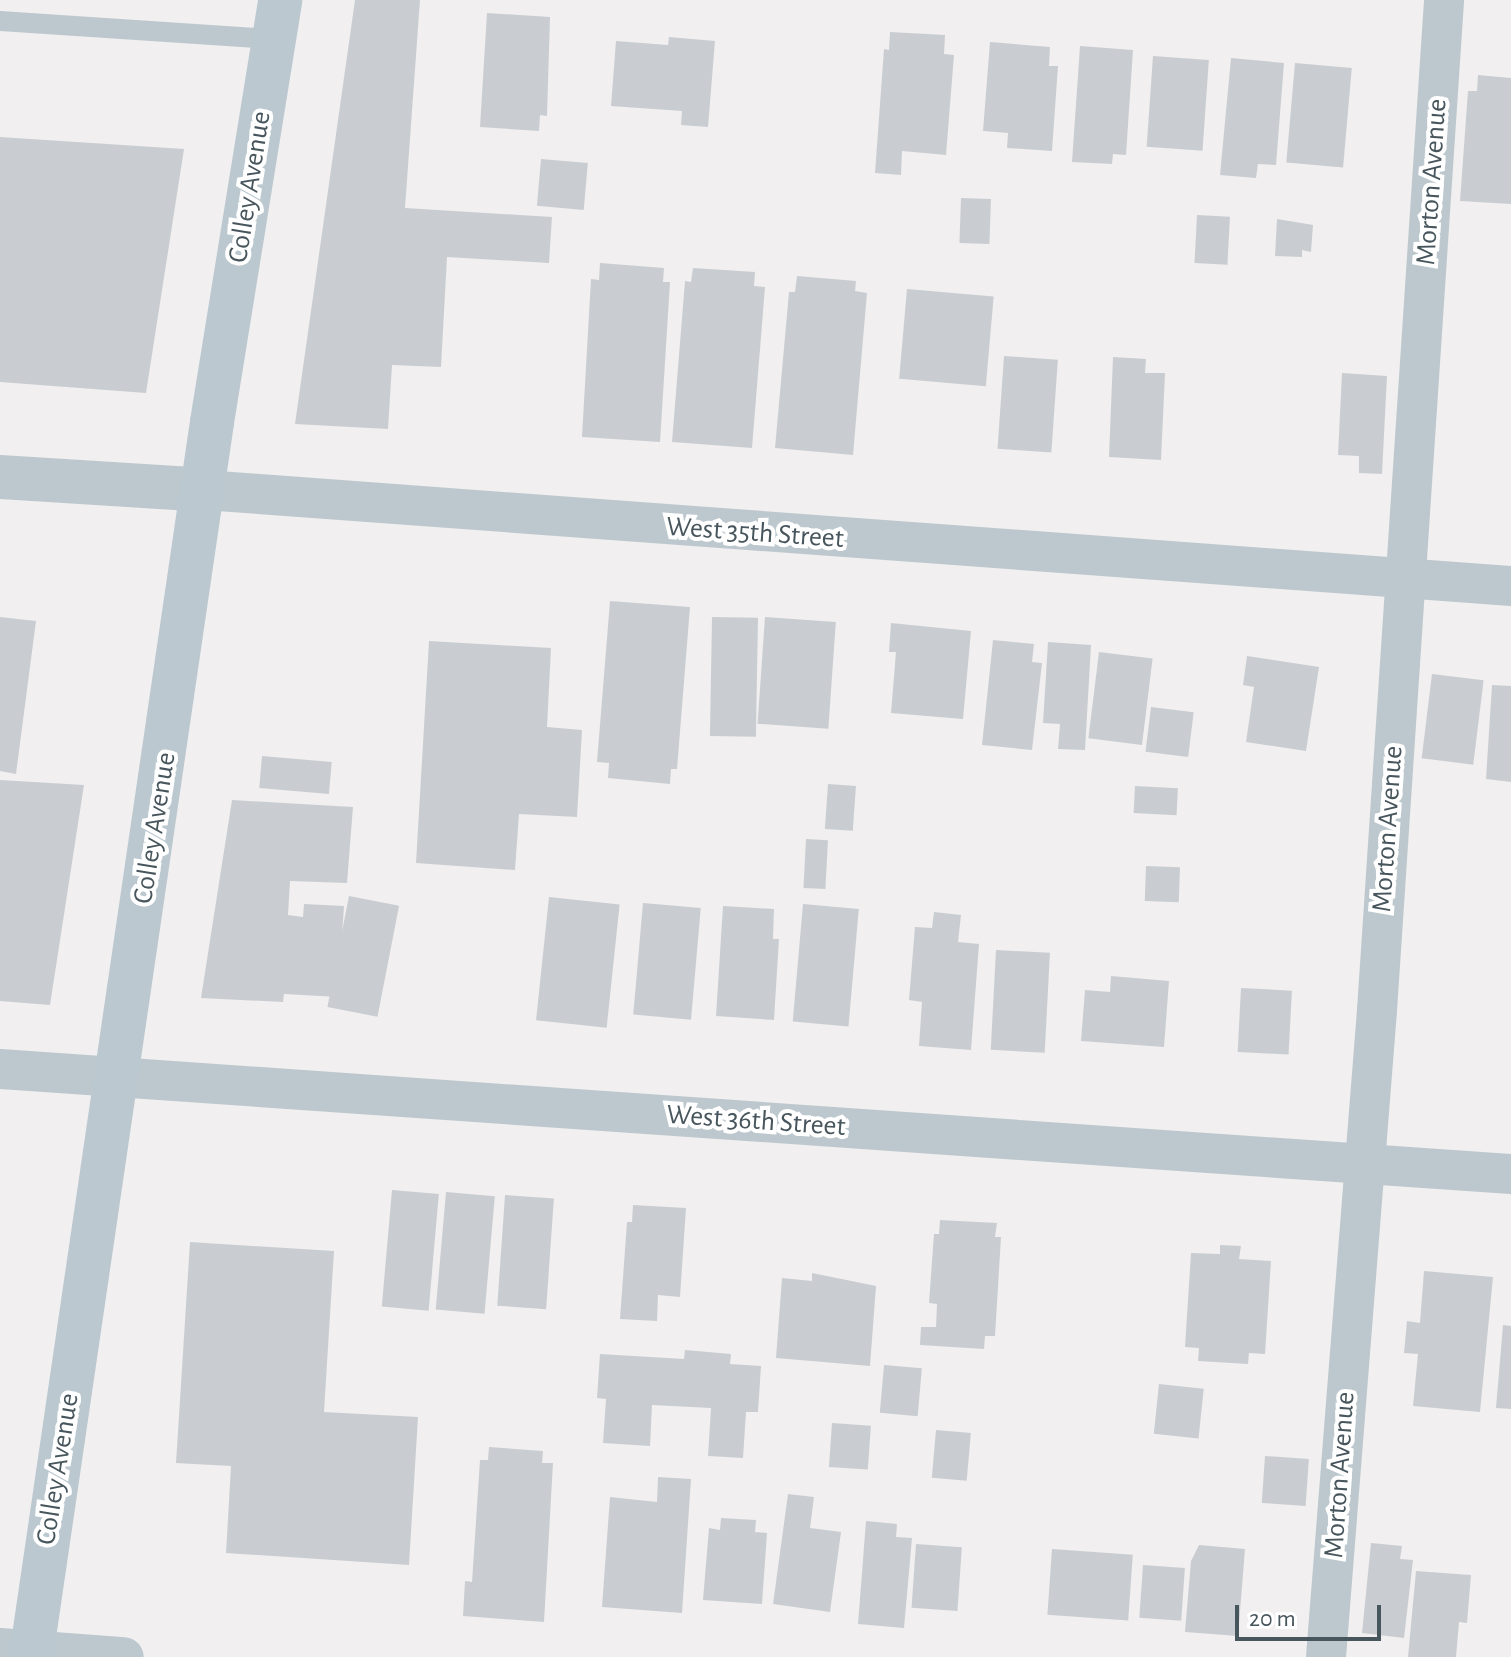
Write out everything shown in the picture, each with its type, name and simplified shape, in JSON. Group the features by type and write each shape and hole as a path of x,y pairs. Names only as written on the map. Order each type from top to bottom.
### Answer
{"main road":[{"name":"Colley Avenue","path":"21,1651 117,1077 277,20"}],"street":[{"name":"Morton Avenue","path":"1326,1657 1444,0"},
{"name":"West 35th Street","path":"0,477 1511,586"},
{"name":"West 36th Street","path":"0,1069 1511,1174"},
{"path":"21,1651 124,1657"}],"lane":[{"path":"0,21 277,20"}],"building":[{"path":"355,0 420,0 405,208 552,217 549,263 447,257 441,367 392,365 388,429 295,424"},
{"path":"487,13 550,17 547,116 540,115 539,131 480,127"},
{"path":"890,32 945,35 944,54 954,55 946,155 902,151 901,175 875,173 884,49 889,50"},
{"path":"669,37 715,41 708,127 681,125 682,111 611,106 616,41 668,45"},
{"path":"990,42 1050,47 1049,66 1058,66 1052,151 1007,148 1008,133 983,131"},
{"path":"1080,46 1133,50 1126,155 1113,154 1112,164 1072,162"},
{"path":"1153,56 1209,60 1203,151 1147,147"},
{"path":"1231,58 1284,63 1276,165 1258,164 1256,178 1220,175"},
{"path":"1295,63 1352,68 1343,168 1286,163"},
{"path":"1478,75 1511,78 1511,204 1460,201 1468,91 1477,91"},
{"path":"0,137 184,149 146,393 0,382"},
{"path":"541,159 588,163 584,210 537,206"},
{"path":"961,198 991,199 989,244 959,243"},
{"path":"1197,215 1230,217 1227,265 1194,263"},
{"path":"1277,219 1313,225 1311,252 1302,250 1302,257 1275,256"},
{"path":"600,263 664,268 663,282 670,282 660,442 582,437 591,279 599,280"},
{"path":"693,268 755,272 754,286 765,287 752,448 672,442 685,281 691,282"},
{"path":"797,276 856,281 855,291 867,293 853,455 775,448 789,292 795,292"},
{"path":"907,289 994,297 986,386 899,379"},
{"path":"1004,356 1058,360 1051,453 998,449"},
{"path":"1113,357 1146,359 1145,373 1165,373 1161,460 1109,457"},
{"path":"1342,373 1387,376 1382,474 1359,473 1359,456 1338,455"},
{"path":"610,601 690,607 677,769 671,769 670,784 608,778 609,763 597,762"},
{"path":"0,617 36,621 16,774 0,771"},
{"path":"712,617 758,618 756,737 710,736"},
{"path":"765,617 836,622 828,729 758,724"},
{"path":"891,623 971,631 963,719 891,713 896,652 889,652"},
{"path":"993,640 1034,644 1032,662 1042,663 1032,750 982,745"},
{"path":"429,641 551,648 547,727 582,730 577,817 519,814 515,870 416,863"},
{"path":"1048,642 1091,645 1085,750 1058,749 1060,724 1043,723"},
{"path":"1099,652 1153,659 1142,745 1088,738"},
{"path":"1247,656 1319,667 1306,751 1246,742 1254,687 1243,685"},
{"path":"1432,674 1484,680 1473,765 1422,758"},
{"path":"1492,685 1511,686 1511,782 1486,779"},
{"path":"1151,707 1194,712 1188,757 1146,752"},
{"path":"262,756 332,762 329,794 259,788"},
{"path":"0,780 84,785 50,1005 0,1001"},
{"path":"828,784 856,786 853,831 825,829"},
{"path":"1135,786 1178,788 1177,815 1134,813"},
{"path":"232,800 353,807 347,883 290,881 288,915 303,917 304,904 344,906 338,997 284,994 283,1002 201,998"},
{"path":"806,839 828,840 825,889 803,888"},
{"path":"1146,866 1180,867 1179,902 1145,901"},
{"path":"349,896 399,906 378,1017 327,1007"},
{"path":"549,897 620,904 607,1028 536,1020"},
{"path":"643,903 701,908 691,1020 633,1015"},
{"path":"803,904 859,909 849,1026 793,1022"},
{"path":"723,906 774,909 773,939 779,939 774,1020 716,1016"},
{"path":"934,912 961,915 958,942 979,944 971,1050 919,1046 922,1002 909,1000 915,927 932,928"},
{"path":"996,950 1050,953 1045,1053 991,1050"},
{"path":"1111,976 1169,981 1164,1047 1081,1041 1085,990 1110,992"},
{"path":"1241,988 1292,991 1289,1055 1238,1052"},
{"path":"392,1190 439,1194 429,1311 382,1307"},
{"path":"446,1192 495,1196 485,1314 436,1310"},
{"path":"505,1195 554,1198 546,1309 497,1306"},
{"path":"633,1205 686,1208 680,1297 658,1295 657,1321 620,1319 627,1222 632,1222"},
{"path":"940,1220 997,1223 995,1237 1001,1237 995,1336 985,1336 984,1349 920,1345 921,1327 936,1327 937,1304 929,1303 934,1234 939,1234"},
{"path":"190,1242 334,1251 324,1412 418,1417 409,1565 226,1553 231,1466 176,1463"},
{"path":"1220,1245 1241,1246 1239,1259 1271,1261 1265,1354 1249,1353 1248,1364 1198,1361 1199,1348 1185,1347 1191,1253 1220,1254"},
{"path":"1424,1271 1493,1277 1480,1412 1413,1406 1418,1354 1404,1353 1407,1321 1420,1323"},
{"path":"812,1273 876,1286 870,1366 776,1358 782,1278 812,1281"},
{"path":"1503,1325 1511,1326 1511,1409 1496,1408"},
{"path":"685,1350 731,1354 730,1364 761,1366 758,1412 746,1412 743,1458 708,1456 711,1408 652,1405 650,1446 603,1443 606,1399 597,1398 600,1354 684,1359"},
{"path":"884,1365 922,1368 918,1416 880,1413"},
{"path":"1159,1384 1204,1389 1199,1438 1154,1434"},
{"path":"832,1423 871,1426 868,1470 829,1467"},
{"path":"936,1430 971,1433 967,1481 932,1478"},
{"path":"489,1447 543,1451 542,1463 553,1463 544,1622 463,1616 465,1581 472,1582 480,1460 488,1460"},
{"path":"1265,1456 1309,1459 1306,1506 1262,1503"},
{"path":"658,1477 691,1479 682,1613 602,1607 610,1497 657,1502"},
{"path":"788,1494 814,1497 810,1528 841,1532 830,1612 773,1604"},
{"path":"721,1518 756,1520 755,1532 767,1533 762,1604 703,1600 709,1528 720,1530"},
{"path":"866,1521 897,1524 896,1537 912,1538 904,1628 858,1624"},
{"path":"1371,1543 1402,1546 1400,1559 1413,1560 1404,1638 1362,1633"},
{"path":"916,1544 962,1547 957,1611 912,1608"},
{"path":"1199,1545 1245,1549 1238,1636 1185,1632 1191,1561"},
{"path":"1052,1549 1133,1555 1128,1620 1047,1615"},
{"path":"1143,1565 1185,1568 1181,1621 1139,1618"},
{"path":"1416,1571 1471,1575 1467,1623 1459,1622 1456,1657 1408,1657"}]}
